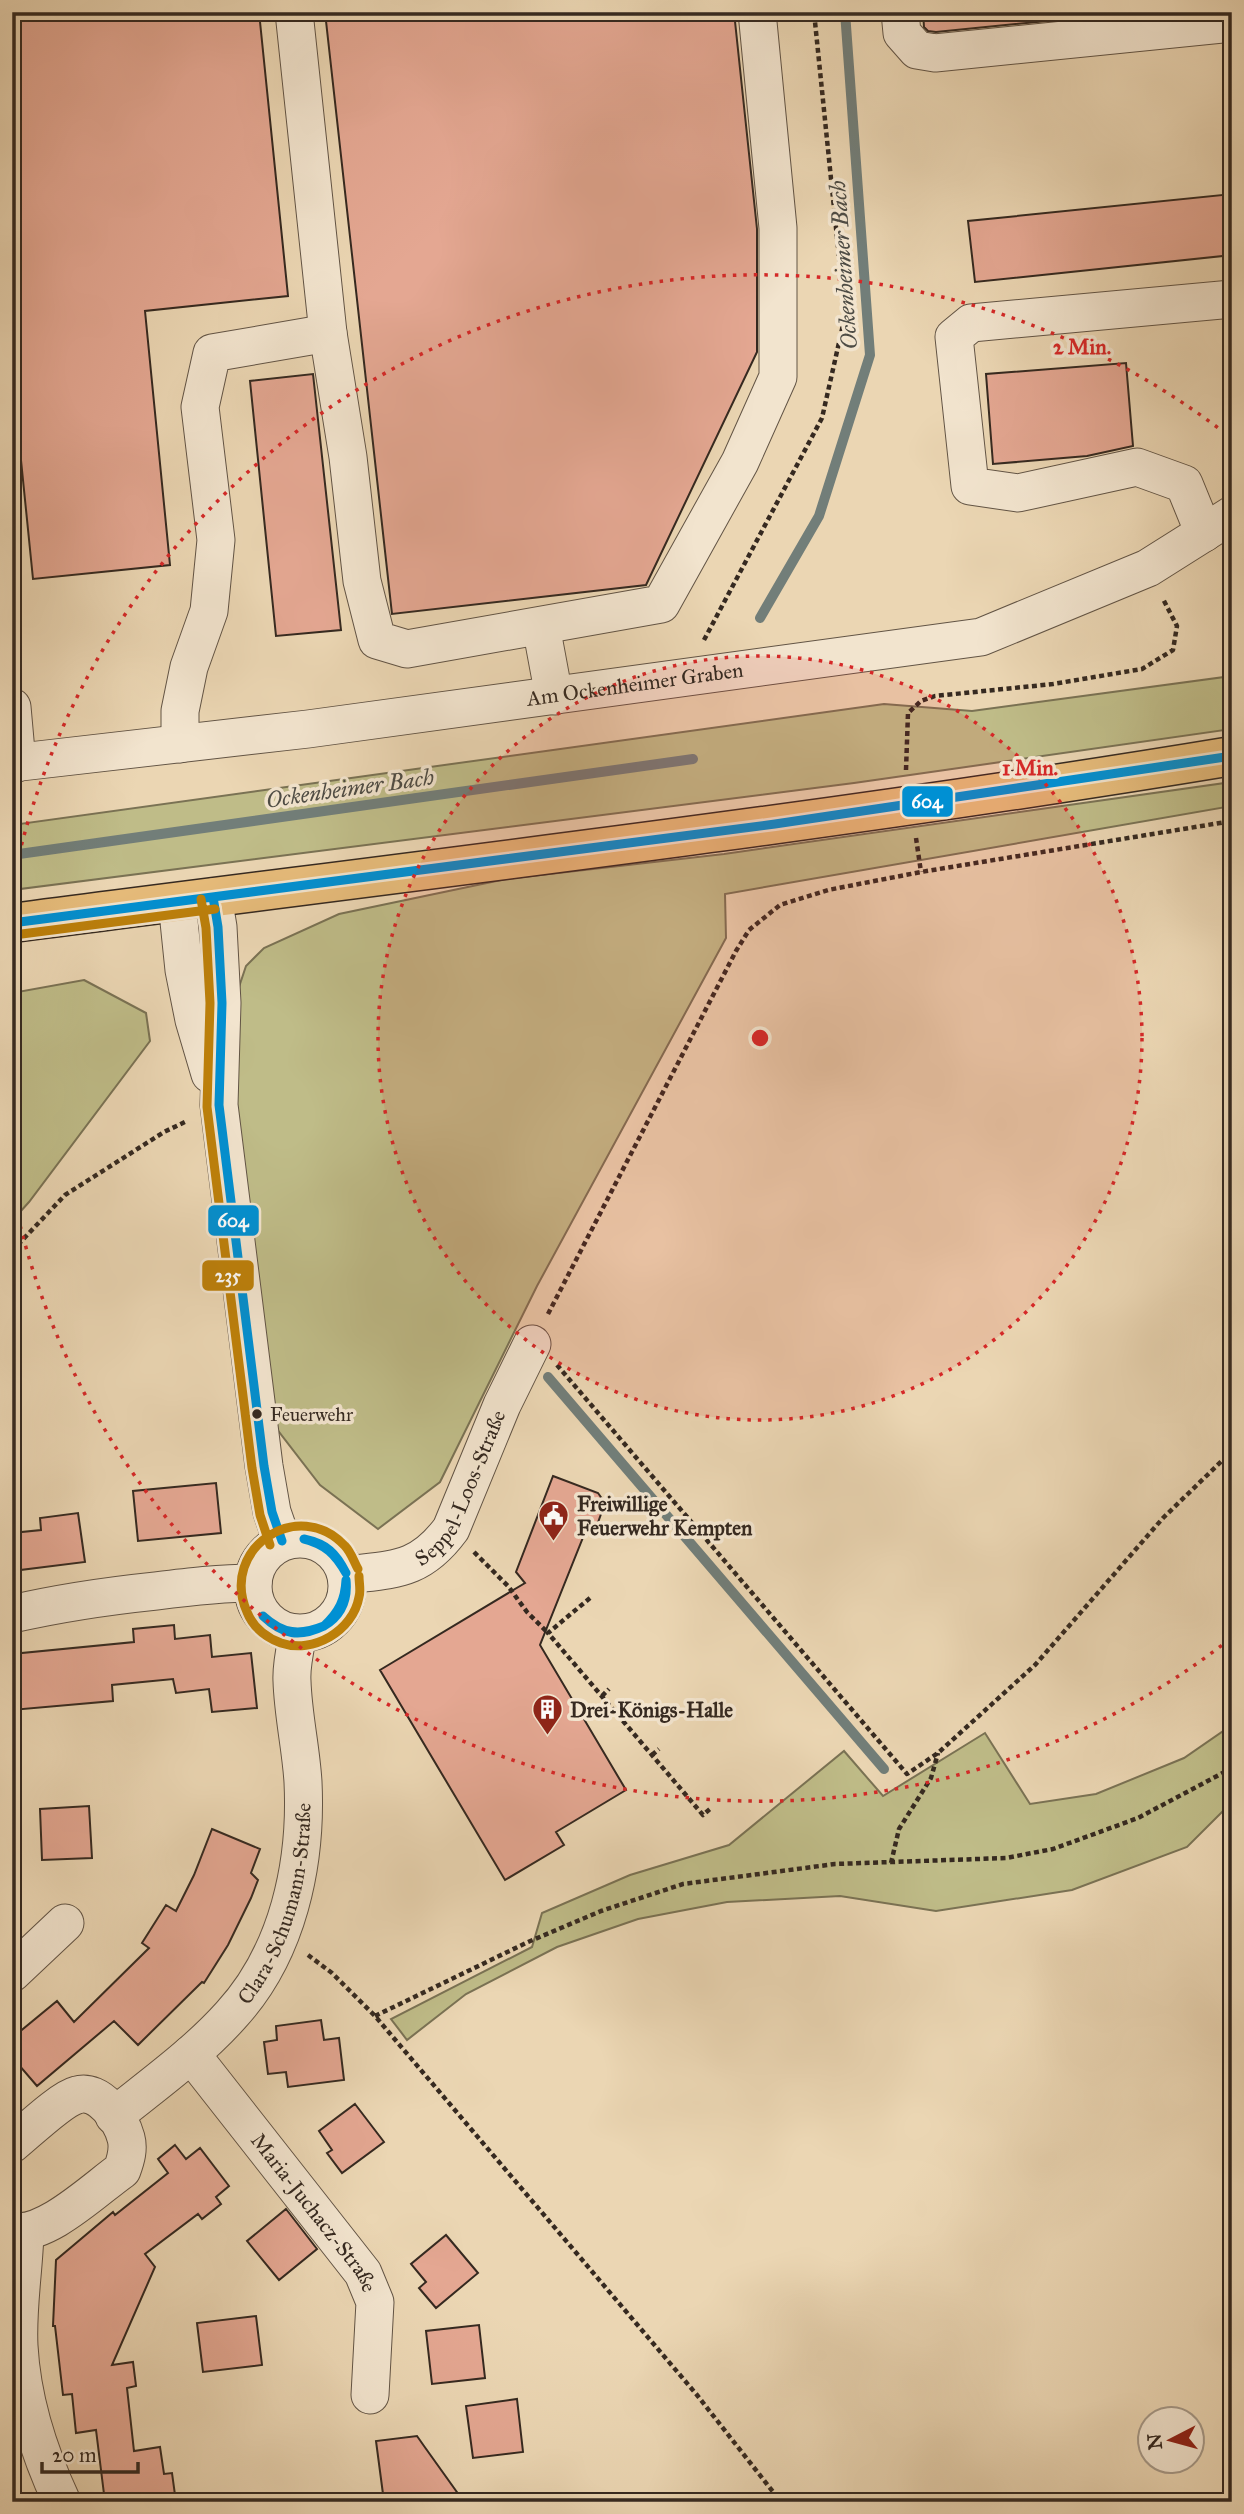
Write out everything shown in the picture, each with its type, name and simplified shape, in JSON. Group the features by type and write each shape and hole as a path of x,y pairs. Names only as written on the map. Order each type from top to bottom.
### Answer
{"main road":[{"path":"12,923 704,833 1232,756"}],"street":[{"path":"294,12 328,333 348,457 362,581 377,640 407,649 661,604 740,461 778,377 778,228 757,12"},
{"path":"900,12 902,33 917,50 935,52 1232,23"},
{"path":"1218,524 1184,484 1137,467 1018,493 970,486 954,337 971,323 1232,299"},
{"path":"180,744 180,711 189,667 209,611 216,540 200,407 212,353 328,333"},
{"name":"Am Ockenheimer Graben","path":"15,763 554,696 981,636 1148,568 1218,524"},
{"path":"541,626 554,696"},
{"path":"12,707 15,763"},
{"path":"195,899 218,927 222,1003 219,1105 264,1466 272,1511 282,1541"},
{"name":"Seppel-Loos-Straße","path":"347,1575 415,1563 440,1545 451,1529 502,1405 533,1341"},
{"path":"296,1538 323,1544 342,1562 347,1575 348,1590 337,1617 312,1632 298,1634 285,1631 265,1618 253,1596 255,1570 271,1548 282,1541 296,1538"},
{"path":"12,1614 50,1605 131,1594 226,1583 253,1583"},
{"name":"Clara-Schumann-Straße","path":"114,2116 191,2054 231,2015 248,1993 277,1939 294,1893 301,1859 304,1820 303,1779 291,1679 298,1634"},
{"path":"12,1973 65,1923"},
{"name":"Maria-Juchacz-Straße","path":"191,2054 363,2273 374,2302 370,2395"},
{"path":"12,2144 74,2095 82,2094 97,2098 114,2116 122,2128 127,2145 122,2170 47,2225 19,2232 22,2377 31,2422 62,2502"}],"path":[{"path":"905,775 908,713 921,701 935,696 1053,684 1142,669 1174,650 1177,626 1148,568"},
{"path":"1232,821 921,872 828,890 780,905 749,930 736,951 533,1341 907,1774 938,1753 1035,1665 1163,1518 1232,1451"},
{"path":"915,836 921,872"},
{"path":"12,1251 65,1195 163,1132 219,1105"},
{"path":"451,1529 508,1586 527,1612 548,1633 703,1815 710,1809"},
{"path":"548,1633 590,1598"},
{"path":"602,1696 609,1689"},
{"path":"652,1755 659,1749"},
{"path":"891,1863 900,1829 931,1777 938,1753"},
{"path":"375,2016 528,1942 601,1911 683,1884 835,1864 1006,1858 1053,1849 1138,1818 1232,1768"},
{"path":"277,1939 294,1947 332,1973 375,2016 698,2395 780,2502"}],"shaded area":[{"path":"1232,676 1232,729 854,783 12,890 12,825 884,704 972,711"},
{"path":"1232,782 1232,806 725,894 726,938 537,1286 440,1482 378,1529 320,1485 273,1424 233,1094 234,1002 246,966 264,948 339,914 506,879 724,854"},
{"path":"84,980 146,1013 150,1041 12,1221 12,993"},
{"path":"1232,1725 1232,1802 1187,1847 1072,1890 936,1911 840,1896 727,1902 638,1919 557,1947 466,1994 407,2040 391,2019 532,1947 542,1913 630,1875 729,1845 844,1751 883,1796 985,1733 1030,1804 1096,1794 1184,1758"}],"building":[{"path":"12,12 259,12 288,296 145,311 170,565 33,579 12,371"},
{"path":"325,12 734,12 757,229 757,352 646,585 392,614"},
{"path":"923,12 1067,12 1067,19 936,32 928,31 924,27"},
{"path":"1232,194 1232,255 975,282 968,221"},
{"path":"1126,363 1133,446 1087,456 993,464 986,374"},
{"path":"313,374 341,630 276,636 250,381"},
{"path":"553,1476 598,1493 605,1503 596,1528 588,1525 540,1645 626,1790 556,1832 564,1845 505,1880 380,1670 525,1583 516,1572"},
{"path":"216,1483 221,1533 138,1541 133,1491"},
{"path":"78,1513 85,1562 12,1571 12,1533 41,1530 40,1518"},
{"path":"174,1625 175,1639 210,1635 212,1657 251,1653 257,1708 212,1712 209,1689 176,1693 173,1679 112,1685 113,1701 12,1710 12,1654 134,1642 133,1629"},
{"path":"89,1806 92,1858 42,1860 40,1809"},
{"path":"212,1829 260,1849 251,1873 258,1880 251,1898 228,1945 204,1983 138,2045 114,2021 37,2086 12,2057 12,2038 57,2001 74,2022 149,1948 142,1943 166,1905 176,1911"},
{"path":"321,2020 324,2040 339,2038 344,2080 288,2087 286,2072 268,2074 264,2042 277,2040 276,2026"},
{"path":"355,2104 384,2142 342,2173 327,2153 332,2150 319,2131"},
{"path":"175,2145 186,2159 200,2148 229,2186 216,2197 221,2204 202,2219 198,2214 145,2254 155,2267 112,2365 133,2362 136,2386 127,2388 134,2451 160,2447 164,2474 172,2473 176,2502 105,2502 96,2430 76,2433 72,2394 63,2395 53,2326 56,2260 113,2212 115,2215 168,2173 158,2159"},
{"path":"286,2209 317,2249 279,2280 247,2241"},
{"path":"446,2235 478,2273 436,2308 419,2288 426,2282 411,2264"},
{"path":"256,2316 262,2365 203,2372 197,2323"},
{"path":"479,2325 485,2378 432,2384 426,2331"},
{"path":"517,2399 523,2452 473,2458 466,2406"},
{"path":"417,2436 464,2502 389,2502 383,2494 376,2441"}],"waterway":[{"name":"Ockenheimer Bach","path":"760,618 819,516 870,355 845,12"},
{"name":"Ockenheimer Bach","path":"12,855 693,759"},
{"path":"548,1377 884,1769"}],"transit line":[{"name":"604","path":"12,923 775,824 1232,756"},
{"name":"604","path":"213,897 218,927 222,1003 219,1105 264,1466 272,1512 282,1541"},
{"name":"235","path":"201,899 206,928 210,1003 207,1107 252,1468 260,1515 270,1545"},
{"name":"235","path":"14,935 215,909"},
{"name":"235","path":"358,1569 347,1548 326,1532 306,1526 286,1528 268,1536 254,1550 244,1568 241,1589 247,1612 260,1631 281,1643 306,1645 330,1637 349,1620 360,1595 359,1576"},
{"name":"604","path":"304,1539 330,1550 346,1573"},
{"name":"604","path":"304,1539 329,1551 346,1573"},
{"name":"604","path":"324,1626 340,1605 346,1580"},
{"name":"604","path":"324,1626 335,1617 342,1606 346,1594 346,1580"},
{"name":"604","path":"263,1616 277,1627 292,1632 324,1626"},
{"name":"604","path":"263,1616 277,1627 292,1633 307,1632 324,1626"}],"place":[{"name":"Feuerwehr","path":"257,1414"},
{"name":"Freiwillige Feuerwehr Kempten","path":"554,1543"},
{"name":"Drei-Königs-Halle","path":"547,1737"}]}
